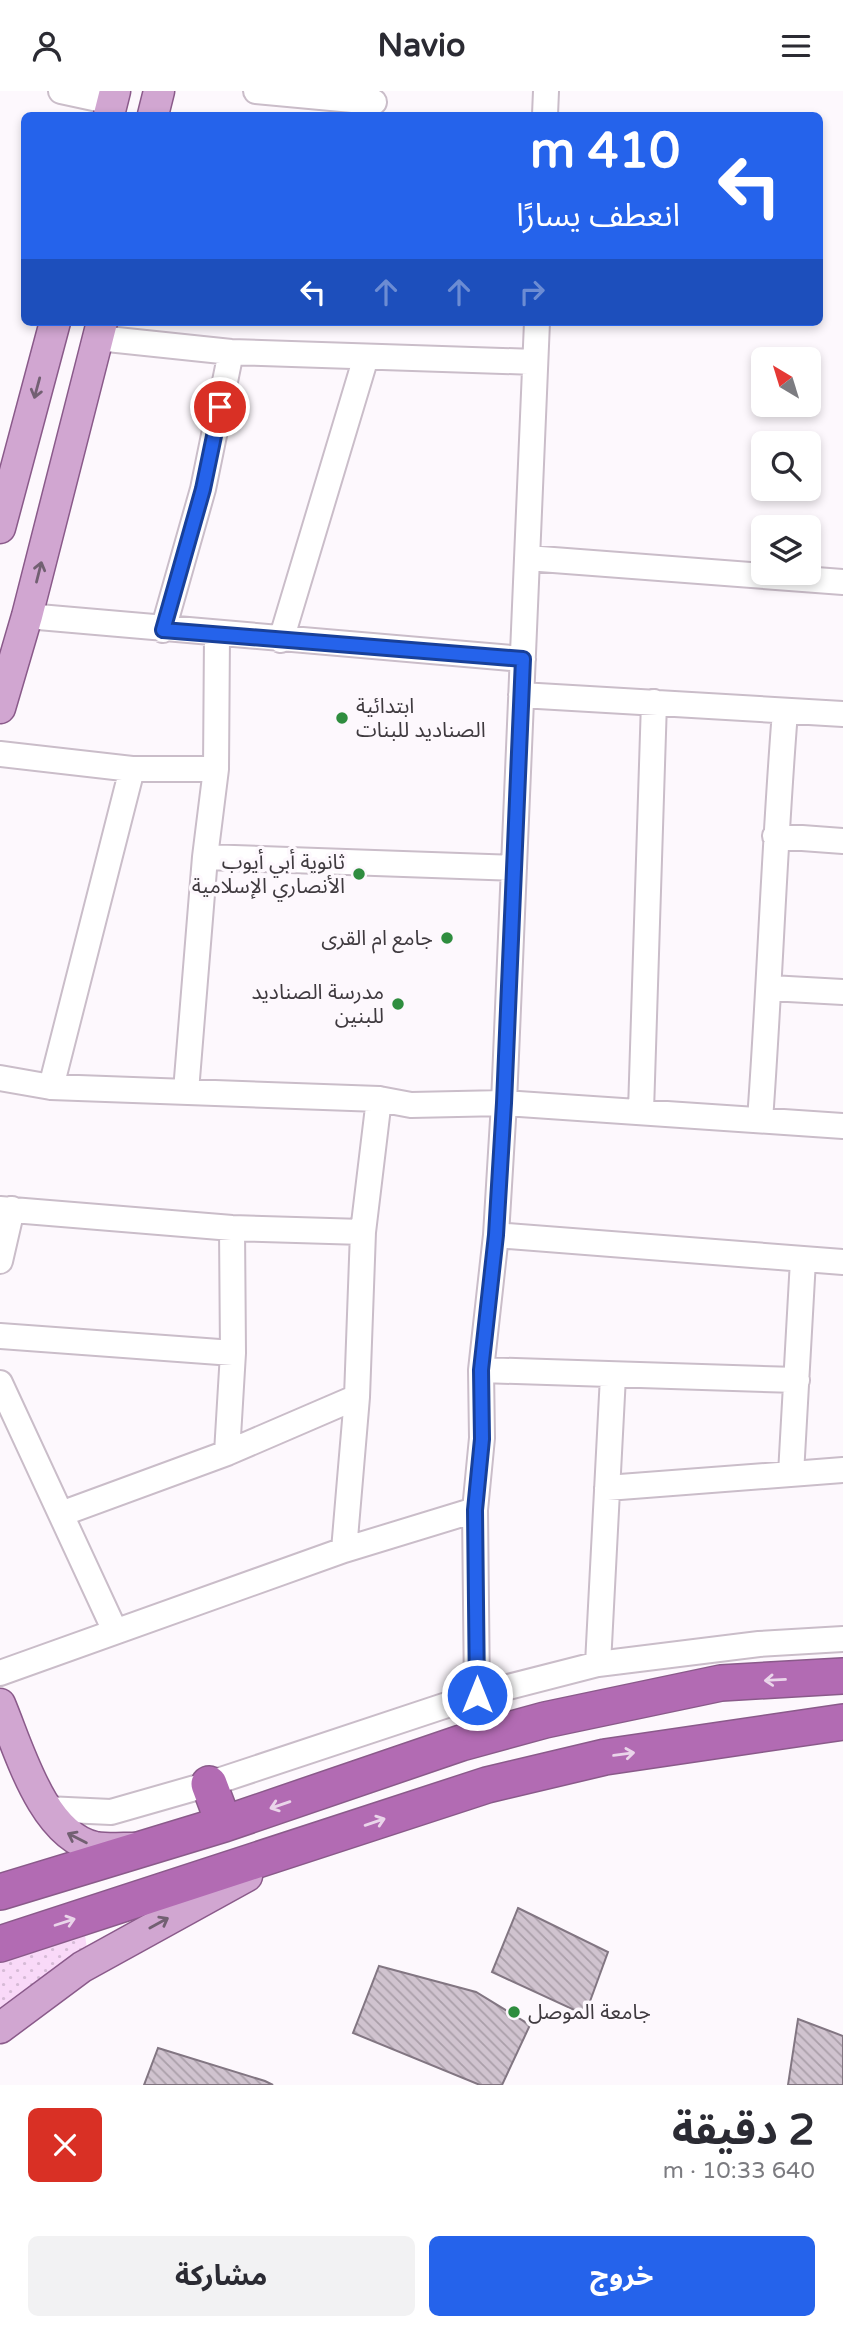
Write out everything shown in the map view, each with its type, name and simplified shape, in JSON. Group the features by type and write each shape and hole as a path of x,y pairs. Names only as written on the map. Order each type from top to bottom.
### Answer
{"highway":[{"path":"0,1892 224,1824 461,1743 545,1720 721,1683 843,1676"},
{"path":"545,1720 557,1766"},
{"path":"0,1944 323,1841 487,1785 557,1766 843,1722"},
{"path":"209,1784 224,1824"}],"main road":[{"path":"154,112 159,91"},
{"path":"0,528 54,327 100,330 27,617 0,708"},
{"path":"0,1704 46,1809 63,1831 94,1846 144,1849"},
{"path":"0,2028 82,1967 211,1894 323,1841"}],"street":[{"path":"61,91 112,103"},
{"path":"256,91 374,103"},
{"path":"545,112 546,91"},
{"path":"477,1695 475,1510 482,1439 481,1370 496,1235 504,1103 537,326"},
{"path":"100,330 231,352 535,362"},
{"path":"163,630 203,489 231,352"},
{"path":"281,640 366,357"},
{"path":"527,558 843,582"},
{"path":"27,617 523,659"},
{"path":"186,1091 205,857 216,769 218,635"},
{"path":"521,695 843,714"},
{"path":"641,1111 654,702"},
{"path":"760,1121 770,988 775,836 785,712"},
{"path":"0,754 132,769 216,769"},
{"path":"51,1087 132,769"},
{"path":"775,836 843,841"},
{"path":"205,857 514,868"},
{"path":"770,988 843,992"},
{"path":"0,1078 51,1087 379,1099 411,1105 504,1103 843,1126"},
{"path":"344,1550 357,1397 363,1232 379,1099"},
{"path":"0,1261 6,1209 232,1228 363,1232"},
{"path":"227,1453 233,1353 232,1228"},
{"path":"496,1235 843,1262"},
{"path":"791,1474 803,1259"},
{"path":"0,1336 233,1353"},
{"path":"481,1370 797,1380"},
{"path":"598,1664 613,1376"},
{"path":"0,1383 115,1631"},
{"path":"61,1514 227,1453 357,1397"},
{"path":"607,1488 843,1470"},
{"path":"0,1673 43,1660 115,1631 344,1550 475,1510"},
{"path":"46,1809 111,1812 209,1784 477,1695 598,1664 759,1644 843,1639"}],"shaded area":[{"path":"85,1935 87,1950 0,2008 0,1959"}],"building":[{"path":"518,1908 608,1952 585,2015 492,1972"},
{"path":"379,1966 476,1992 530,2025 502,2085 480,2085 353,2033"},
{"path":"798,2019 843,2036 843,2085 788,2085"},
{"path":"158,2048 265,2081 273,2085 144,2085"}],"place":[{"name":"ابتدائية الصناديد للبنات","path":"342,718"},
{"name":"ثانوية أبي أيوب الأنصاري الإسلامية","path":"359,874"},
{"name":"جامع ام القرى","path":"447,938"},
{"name":"مدرسة الصناديد للبنين","path":"398,1004"},
{"name":"جامعة الموصل","path":"514,2012"}],"route":[{"path":"220,407 203,489 163,630 523,659 504,1103 496,1235 481,1370 482,1439 475,1510 477,1695"}]}
